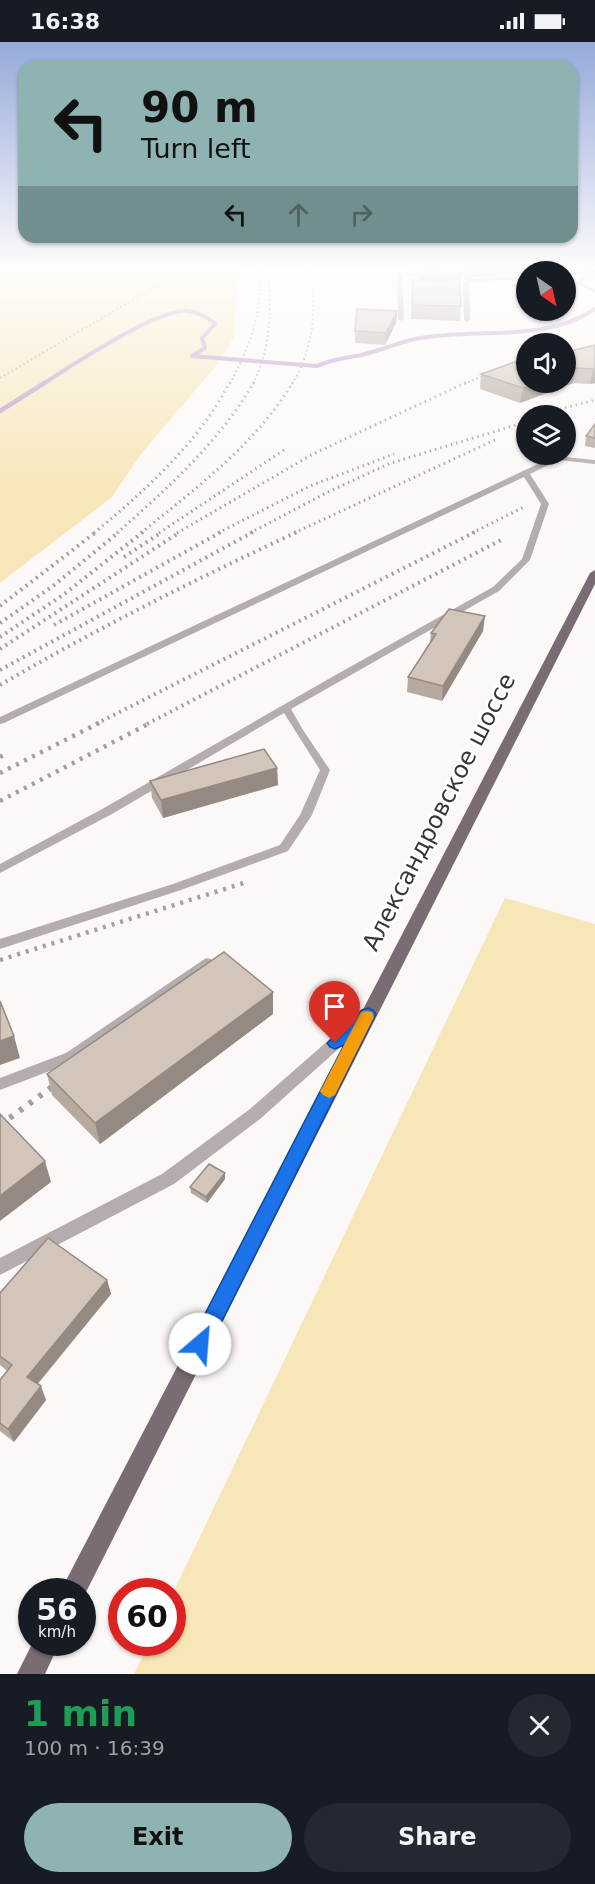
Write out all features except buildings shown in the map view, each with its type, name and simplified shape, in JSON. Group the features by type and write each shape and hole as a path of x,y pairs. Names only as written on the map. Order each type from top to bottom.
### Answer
{"main road":[{"name":"Александровское шоссе","path":"80,1578 595,573"},
{"path":"31,1674 40,1656"}],"lane":[{"path":"0,721 558,458 595,462"},
{"path":"0,868 108,812 496,589 526,560 544,504 525,473"},
{"path":"0,944 177,887 284,848 306,815 324,770 286,708"},
{"path":"0,1084 71,1057 206,963"},
{"path":"0,1267 168,1179 255,1114 368,1014"}],"shaded area":[{"path":"0,342 231,342 215,367 141,454 112,497 0,583"},
{"path":"505,898 595,924 595,1674 134,1674 143,1656 186,1656 186,1578 180,1578"}],"waterway":[{"path":"43,384 111,342"},
{"path":"203,342 205,348 192,356 317,366 404,342"},
{"path":"0,411 46,382"}],"railway":[{"path":"0,378 61,342"},
{"path":"230,384 249,342"},
{"path":"254,383 267,342"},
{"path":"292,384 305,357 309,342"},
{"path":"464,384 516,361"},
{"path":"94,533 170,464 203,425 230,382"},
{"path":"141,533 224,464 261,425 293,382"},
{"path":"177,533 313,454 467,382"},
{"path":"117,533 192,463 226,424 254,383"},
{"path":"576,405 595,400"},
{"path":"250,533 328,492 391,463 516,425"},
{"path":"294,533 497,439"},
{"path":"159,533 287,448"},
{"path":"218,533 310,486 394,454"},
{"path":"472,533 524,507"},
{"path":"0,606 96,532"},
{"path":"0,623 53,586 119,532"},
{"path":"0,637 63,595 143,532"},
{"path":"124,557 162,532"},
{"path":"0,649 180,532"},
{"path":"54,625 221,532"},
{"path":"0,670 253,532"},
{"path":"0,685 147,605 297,532"},
{"path":"96,724 475,532"},
{"path":"147,724 501,540"},
{"path":"0,773 99,723"},
{"path":"0,801 150,723"},
{"path":"0,757 7,753"},
{"path":"0,960 247,882"},
{"path":"0,1125 63,1079"}],"slow traffic":[{"path":"329,1091 366,1017"}],"route":[{"path":"200,1344 368,1014 335,1043"}]}
